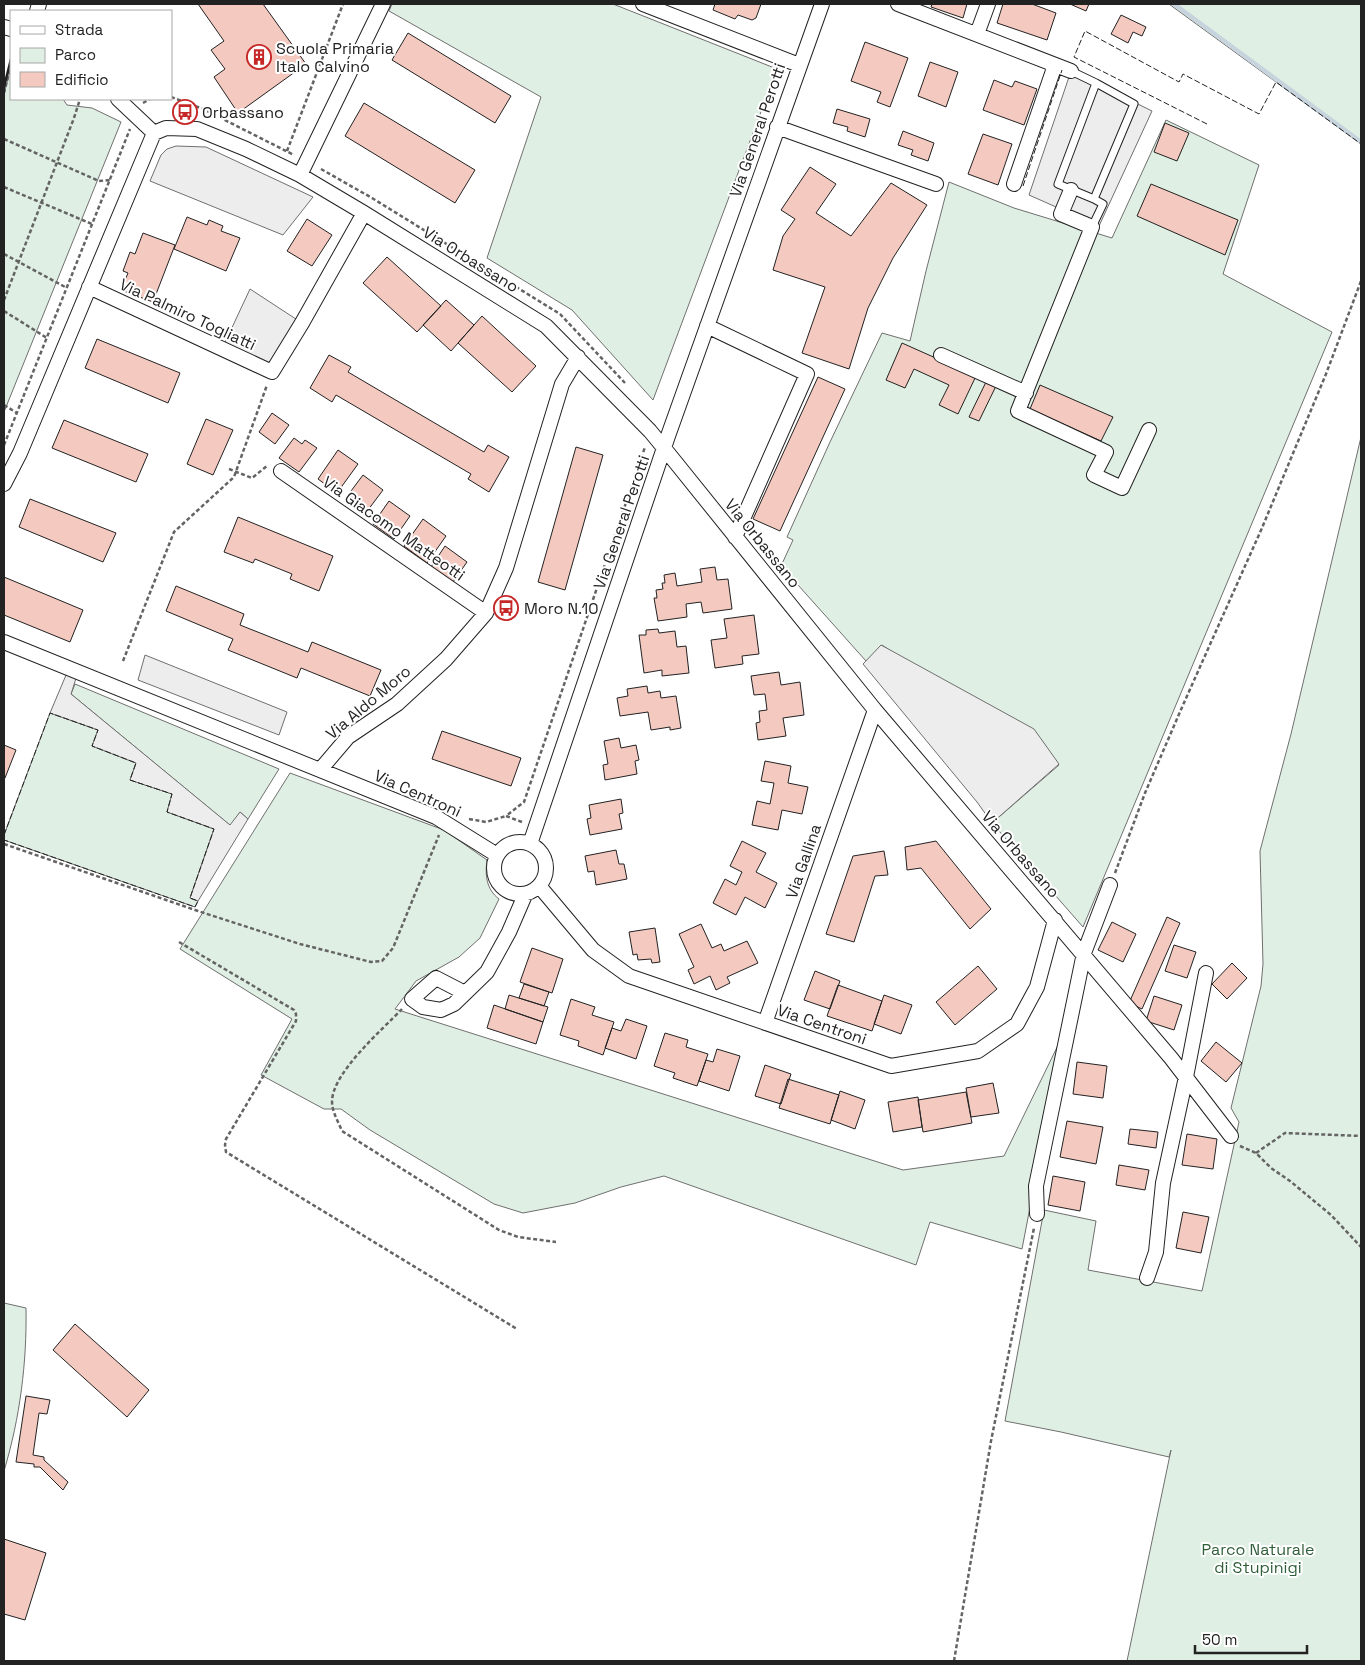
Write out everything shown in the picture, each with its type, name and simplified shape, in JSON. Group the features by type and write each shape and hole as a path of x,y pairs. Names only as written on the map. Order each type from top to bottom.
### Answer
{"street":[{"path":"300,175 383,4"},
{"path":"644,4 799,65"},
{"name":"Via General Perotti","path":"530,844 664,448 822,4"},
{"path":"898,4 1071,71"},
{"path":"977,34 988,4"},
{"path":"1014,184 1055,65"},
{"path":"4,484 20,453 154,133 119,100"},
{"path":"777,127 936,184"},
{"name":"Via Orbassano","path":"154,133 166,128 197,129 246,149 300,175 546,326 650,431 875,710 1084,953 1186,1077 1231,1136"},
{"path":"1072,190 1062,214 1092,228 1018,411 1106,452 1094,475 1122,488 1149,430"},
{"path":"272,372 307,315 364,213"},
{"name":"Via Palmiro Togliatti","path":"89,287 272,372"},
{"path":"707,326 807,374 735,537"},
{"path":"941,355 1026,393"},
{"name":"Via Aldo Moro","path":"320,770 348,738 397,704 446,659 486,613 506,568 562,384 578,357"},
{"name":"Via Giacomo Matteotti","path":"281,471 486,613"},
{"path":"4,642 320,770"},
{"name":"Via Gallina","path":"765,1023 875,710"},
{"name":"Via Centroni","path":"320,770 444,822 497,854"},
{"path":"514,843 530,844 535,846 544,857 547,868 545,877 540,887 525,894 511,893 503,889 496,880 494,864 497,854 504,847 514,843"},
{"path":"1037,1214 1036,1186 1084,953 1110,885"},
{"name":"Via Centroni","path":"540,887 593,950 629,976 891,1066 978,1051 1017,1024 1037,987 1055,920"},
{"path":"464,993 436,978 412,999 423,1007 441,1010 454,1004 487,972 509,932 525,894"},
{"path":"1147,1278 1156,1252 1163,1183 1206,974"}],"lane":[{"path":"1071,71 1134,104 1094,199"},
{"path":"1092,228 1102,204 1058,184 1096,83"}],"path":[{"path":"287,151 343,4"},
{"path":"4,93 10,69"},
{"path":"4,300 80,100"},
{"path":"4,445 130,130 125,123"},
{"path":"4,139 100,181 110,180"},
{"path":"4,187 92,224"},
{"path":"4,254 67,288"},
{"path":"1110,885 1160,758 1262,528 1326,374 1361,282"},
{"path":"4,311 47,338"},
{"path":"123,661 174,532 234,477 272,372"},
{"path":"4,405 17,413"},
{"path":"468,819 486,822 506,816 524,802 650,431"},
{"path":"229,469 252,478 270,463 281,471"},
{"path":"506,816 536,827"},
{"path":"4,844 300,944 371,962 382,961 393,948 444,822"},
{"path":"179,942 294,1010 296,1014 296,1021 226,1139 224,1145 226,1152 518,1329"},
{"path":"412,999 349,1065 338,1082 332,1100 333,1112 342,1130 499,1230 518,1237 556,1242"},
{"path":"1256,1153 1284,1133 1361,1136"},
{"path":"1231,1136 1237,1145 1256,1153 1271,1168 1331,1215 1361,1247"},
{"path":"954,1661 992,1441 1037,1214"}],"green space":[{"path":"392,4 613,4 777,69 653,400 572,310 487,258 541,97 389,11"},
{"path":"1169,4 1361,4 1361,144 1173,7"},
{"path":"10,71 10,100 64,100 67,105 92,108 121,122 4,412 4,94"},
{"path":"1166,120 1259,165 1223,274 1332,332 1083,927 992,823 1059,765 882,645 866,661 781,566 793,540 787,537 882,333 910,341 949,182 1014,208 1112,238"},
{"name":"Parco Naturale di Stupinigi","path":"1361,437 1361,1661 1127,1661 1171,1450 1169,1457 1005,1421 1044,1210 1096,1221 1088,1270 1202,1291 1239,1122 1231,1108 1261,986 1263,964 1260,851 1291,734"},
{"path":"75,684 279,769 248,819 240,812 231,826 71,694"},
{"path":"50,713 98,730 92,746 136,763 130,780 172,794 167,812 214,829 190,898 198,901 195,907 4,840 4,835"},
{"path":"290,773 444,830 487,860 487,881 491,891 499,899 480,938 459,957 416,981 395,1009 903,1170 1004,1156 1063,1035 1022,1249 930,1222 916,1265 664,1176 621,1187 575,1203 523,1213 494,1204 370,1130 341,1109 324,1109 261,1075 292,1019 180,949"},
{"path":"4,1303 26,1308 26,1328 24,1369 18,1410 4,1471"}],"shaded area":[{"path":"1071,71 1152,111 1099,226 1029,195"},
{"path":"176,146 206,147 313,197 283,235 150,181 161,155 167,149"},
{"path":"250,289 302,323 272,372 222,349"},
{"path":"881,645 1034,729 1059,764 992,823 977,802 863,664"},
{"path":"145,655 287,712 279,735 138,680"},
{"path":"69,668 78,672 71,694 230,825 240,812 248,819 198,901 190,898 214,829 167,812 172,794 130,780 136,763 92,746 98,730 50,713"}],"building":[{"name":"Scuola Primaria Italo Calvino","path":"198,4 263,4 306,64 238,113 214,77 225,69 211,50 224,41"},
{"path":"715,4 761,4 756,18 752,20 738,15 735,19 713,10"},
{"path":"932,4 967,4 963,18 931,7"},
{"path":"1003,4 1032,4 1056,13 1047,40 997,23"},
{"path":"1070,4 1089,4 1086,11"},
{"path":"1121,15 1146,27 1142,36 1133,32 1128,43 1111,34"},
{"path":"408,33 511,96 495,123 392,60"},
{"path":"865,42 908,58 890,107 877,102 881,92 851,81"},
{"path":"930,62 958,72 946,107 918,96"},
{"path":"994,80 1012,87 1015,81 1037,89 1024,125 983,110"},
{"path":"364,103 475,170 455,203 345,136"},
{"path":"837,109 870,119 865,137 847,131 848,127 833,123"},
{"path":"1165,123 1189,133 1177,161 1154,152"},
{"path":"903,131 934,143 928,161 911,155 913,150 898,145"},
{"path":"983,134 1012,144 998,185 968,174"},
{"path":"810,167 836,184 816,213 851,236 891,183 927,205 893,258 868,308 849,369 802,353 825,287 773,270 783,236 795,219 781,210"},
{"path":"1151,184 1238,220 1225,255 1137,216"},
{"path":"187,217 207,225 209,220 223,226 221,231 240,238 226,271 174,249"},
{"path":"307,219 332,235 312,266 287,251"},
{"path":"143,233 175,245 153,302 121,290 128,273 123,271 130,252 135,254"},
{"path":"387,257 441,306 417,332 363,283"},
{"path":"446,300 474,325 451,351 423,325"},
{"path":"482,316 536,366 512,392 458,343"},
{"path":"97,339 180,373 168,403 85,368"},
{"path":"902,343 976,376 958,414 939,405 949,385 914,369 905,388 886,380"},
{"path":"329,355 351,367 348,372 484,452 488,445 509,457 489,492 468,479 471,474 336,395 332,402 310,388"},
{"path":"818,377 845,389 780,531 753,519"},
{"path":"986,382 996,386 979,421 969,417"},
{"path":"1040,385 1113,417 1101,441 1030,409"},
{"path":"272,413 289,425 275,444 259,432"},
{"path":"206,419 233,430 213,475 187,464"},
{"path":"64,420 148,454 136,482 52,448"},
{"path":"294,438 302,444 305,440 317,448 299,472 279,458"},
{"path":"576,447 603,455 565,590 538,582"},
{"path":"338,450 358,464 337,493 318,479"},
{"path":"363,475 383,490 365,514 345,499"},
{"path":"30,499 116,533 103,562 19,527"},
{"path":"389,501 410,516 394,539 373,524"},
{"path":"238,517 333,556 319,591 290,579 292,574 255,559 253,563 224,552"},
{"path":"423,519 446,536 427,563 404,546"},
{"path":"445,546 467,562 453,582 431,567"},
{"path":"715,567 717,580 728,579 732,609 703,613 701,602 686,604 687,617 658,621 654,598 657,598 656,590 663,589 662,583 665,583 664,575 675,573 677,586 702,582 700,569"},
{"path":"4,577 83,610 70,642 4,615"},
{"path":"176,586 244,614 240,625 308,652 312,642 381,670 370,696 301,668 297,678 228,650 233,639 166,611"},
{"path":"754,615 759,654 742,656 743,664 715,668 711,640 727,638 724,619"},
{"path":"658,629 659,633 675,631 677,647 686,646 689,673 662,676 662,670 644,673 639,635 646,635 646,630"},
{"path":"779,672 781,685 800,682 804,715 783,718 786,736 758,740 756,723 760,722 759,711 767,710 765,694 754,695 751,676"},
{"path":"647,686 648,693 660,691 661,698 676,696 681,728 670,730 670,727 651,730 648,712 620,716 617,698 628,696 627,689"},
{"path":"442,731 521,758 511,786 432,759"},
{"path":"619,738 621,748 636,745 639,760 635,761 637,774 605,780 603,765 608,764 604,741"},
{"path":"4,745 16,750 5,778 4,778"},
{"path":"765,761 791,766 788,783 808,787 802,814 782,810 778,830 752,825 757,801 770,804 774,783 761,781"},
{"path":"621,799 623,813 619,814 622,829 590,835 587,819 591,818 589,805"},
{"path":"742,841 766,853 756,872 777,883 765,908 745,897 736,915 713,903 725,879 736,885 742,872 730,866"},
{"path":"936,841 991,909 970,929 921,868 907,870 905,847"},
{"path":"616,850 619,864 624,864 627,879 596,885 594,871 588,872 585,856"},
{"path":"884,851 888,875 875,876 854,942 826,934 853,856"},
{"path":"1167,917 1180,923 1142,1009 1129,1003"},
{"path":"1112,922 1136,934 1123,962 1098,950"},
{"path":"701,924 712,948 721,944 724,951 747,941 758,963 727,977 730,983 716,990 710,976 694,984 688,970 694,967 679,934"},
{"path":"655,928 660,962 652,963 651,959 638,960 637,954 633,955 629,932"},
{"path":"1174,945 1196,952 1187,978 1165,971"},
{"path":"532,948 563,959 552,993 520,982"},
{"path":"1232,963 1247,978 1227,999 1212,984"},
{"path":"978,966 997,989 955,1025 936,1002"},
{"path":"815,971 840,981 830,1009 804,1000"},
{"path":"524,984 549,992 544,1006 519,998"},
{"path":"838,985 882,1001 872,1031 827,1016"},
{"path":"509,995 548,1007 543,1022 505,1009"},
{"path":"884,995 912,1005 901,1034 874,1024"},
{"path":"1154,996 1182,1005 1174,1030 1146,1021"},
{"path":"571,999 595,1007 592,1015 614,1022 603,1055 578,1046 579,1041 560,1035"},
{"path":"494,1005 543,1022 536,1044 487,1028"},
{"path":"626,1019 647,1026 636,1059 605,1048 612,1028 621,1031"},
{"path":"665,1033 688,1040 686,1047 708,1054 697,1086 673,1078 675,1073 654,1066"},
{"path":"1216,1042 1242,1063 1226,1082 1201,1061"},
{"path":"717,1049 740,1056 729,1091 699,1081 706,1060 713,1062"},
{"path":"1077,1062 1107,1066 1103,1098 1073,1094"},
{"path":"765,1065 791,1074 781,1104 755,1096"},
{"path":"788,1079 839,1095 830,1124 779,1108"},
{"path":"993,1083 999,1113 971,1117 966,1088"},
{"path":"840,1091 865,1100 855,1129 831,1120"},
{"path":"966,1092 972,1123 923,1132 918,1100"},
{"path":"918,1097 922,1127 893,1132 888,1102"},
{"path":"1067,1121 1103,1127 1096,1164 1060,1157"},
{"path":"1130,1129 1158,1132 1156,1148 1128,1144"},
{"path":"1187,1134 1217,1139 1213,1169 1182,1165"},
{"path":"1119,1165 1149,1170 1145,1190 1116,1185"},
{"path":"1053,1176 1085,1182 1080,1211 1048,1205"},
{"path":"1183,1212 1209,1217 1201,1253 1176,1248"},
{"path":"75,1324 149,1390 127,1417 53,1350"},
{"path":"26,1396 50,1400 47,1414 39,1413 33,1455 44,1457 44,1460 68,1482 63,1490 40,1467 34,1467 34,1464 16,1462"},
{"path":"4,1539 46,1553 25,1620 4,1614"}],"waterway":[{"path":"1174,4 1361,142"}],"fence":[{"path":"1207,124 1074,57 1085,31 1179,82 1183,74 1259,114 1276,82 1361,144"},
{"path":"1023,186 1062,70"},
{"path":"4,835 50,713 98,730 92,746 136,763 130,780 172,794 167,812 214,829 190,898 198,901 195,907 4,840"}],"wall":[{"path":"4,87 10,63"}],"place":[{"name":"Scuola Primaria Italo Calvino","path":"259,57"},
{"name":"Orbassano","path":"185,112"},
{"name":"Moro N.10","path":"506,608"}]}
